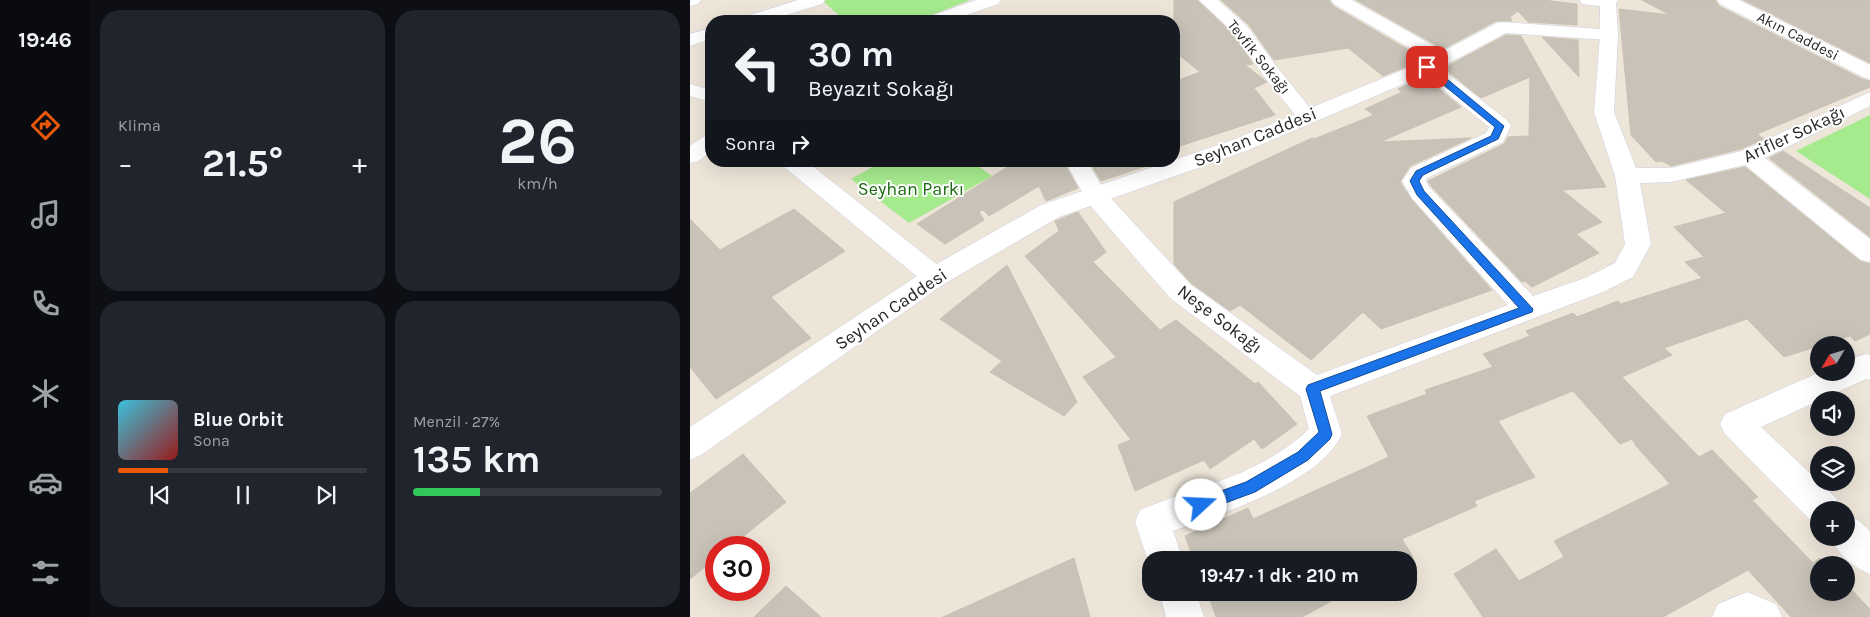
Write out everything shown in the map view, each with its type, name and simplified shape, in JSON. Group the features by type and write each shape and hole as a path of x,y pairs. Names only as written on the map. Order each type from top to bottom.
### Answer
{"street":[{"path":"769,15 816,0"},
{"path":"952,15 992,0"},
{"name":"Tevfik Sokağı","path":"1208,0 1241,30 1270,71 1307,117"},
{"path":"1340,0 1434,62 1500,126 1495,137 1419,173 1414,181 1420,192 1528,309"},
{"path":"1162,551 1152,522 1250,487 1303,456 1326,434 1313,389 1594,285 1624,270 1638,244 1627,176 1604,112 1608,1 1588,0"},
{"name":"Akın Caddesi","path":"1726,0 1869,72"},
{"name":"Seyhan Caddesi","path":"1180,167 1238,146 1307,117 1434,62 1503,27 1608,35"},
{"path":"690,40 705,35"},
{"path":"690,90 705,94"},
{"name":"Arifler Sokağı","path":"1627,176 1670,175 1749,157 1870,98"},
{"path":"690,156 705,146"},
{"path":"1749,157 1870,253"},
{"path":"798,167 935,277"},
{"name":"Neşe Sokağı","path":"1079,167 1096,197 1180,291 1313,389"},
{"name":"Seyhan Caddesi","path":"692,440 935,277 1050,211 1096,197 1180,167"},
{"path":"1815,501 1736,424 1865,366 1870,368"},
{"path":"1855,541 1870,556"},
{"path":"1180,601 1185,617"},
{"path":"1731,617 1747,611 1763,617"}],"green space":[{"path":"970,0 931,15 838,15 823,1"},
{"path":"1870,115 1870,199 1796,151"},
{"name":"Seyhan Parkı","path":"872,167 979,167 992,176 909,223 851,179"}],"building":[{"path":"1174,0 1197,0 1234,35 1253,64 1245,65 1267,82 1254,88 1275,115 1180,146 1180,80 1200,72 1180,56 1180,15 1174,15"},
{"path":"1221,0 1329,0 1333,6 1424,59 1383,76 1348,48 1274,60 1249,25"},
{"path":"1356,0 1543,0 1577,4 1577,25 1528,22 1518,11 1510,17 1512,21 1496,21 1443,49"},
{"path":"1642,0 1715,0 1719,6 1862,79 1870,81 1870,87 1757,134 1764,139 1741,149 1671,166 1662,161 1656,162 1631,135 1619,9 1670,15"},
{"path":"1743,0 1870,0 1870,63"},
{"path":"1506,35 1521,36 1606,187 1562,190 1602,222 1576,234 1599,253 1532,287 1525,281 1522,282 1428,181 1504,144 1508,137 1529,136 1530,77 1481,98 1444,68"},
{"path":"1542,37 1578,40 1579,77"},
{"path":"1425,77 1461,107 1380,142 1471,138 1410,166 1400,182 1411,199 1492,290 1381,329 1363,312 1311,360 1240,305 1230,311 1191,283 1174,264 1174,202 1312,138 1314,139 1374,115 1365,109 1402,92 1398,89"},
{"path":"1783,151 1870,208 1870,237 1769,158"},
{"path":"1007,167 1066,167 1078,188 1046,201 1039,186 989,216 983,210 979,212 984,220 945,244 917,224"},
{"path":"1093,167 1143,167 1101,181"},
{"path":"1745,167 1860,261 1870,264 1870,334 1855,341 1855,336 1810,336 1810,349 1784,357 1747,319 1664,348 1672,355 1622,377 1699,457 1712,450 1758,497 1752,500 1810,560 1810,601 1855,601 1855,593 1870,609 1870,617 1791,617 1748,570 1663,617 1483,617 1454,574 1496,549 1519,581 1564,557 1554,541 1670,484 1632,439 1620,444 1573,391 1498,421 1535,477 1474,501 1477,506 1402,539 1409,551 1191,551 1185,536 1248,508 1253,519 1389,457 1367,416 1427,394 1425,390 1493,367 1483,354 1530,336 1526,331 1573,313 1577,317 1618,301 1621,304 1702,278 1685,262 1704,257 1674,227 1726,213 1686,180"},
{"path":"794,209 845,251 771,297 811,338 716,399 690,367 690,219 720,250"},
{"path":"1078,212 1106,252 1093,262 1160,330 1176,320 1255,384 1258,382 1297,424 1262,449 1254,439 1210,469 1204,460 1135,491 1118,445 1131,440 1083,377 1116,357 1025,256 1059,231 1055,221"},
{"path":"1007,265 1077,402 1064,416 990,372 1002,361 940,319"},
{"path":"743,454 786,502 744,536 705,536 705,567 690,579 690,493"},
{"path":"1074,558 1090,617 943,617"},
{"path":"786,586 821,617 754,617"},
{"path":"1210,601 1331,601 1302,617 1216,617"}],"route":[{"path":"1201,505 1250,487 1303,456 1326,434 1313,389 1488,322 1528,309 1420,192 1414,181 1419,173 1495,137 1500,126 1427,67"}]}
